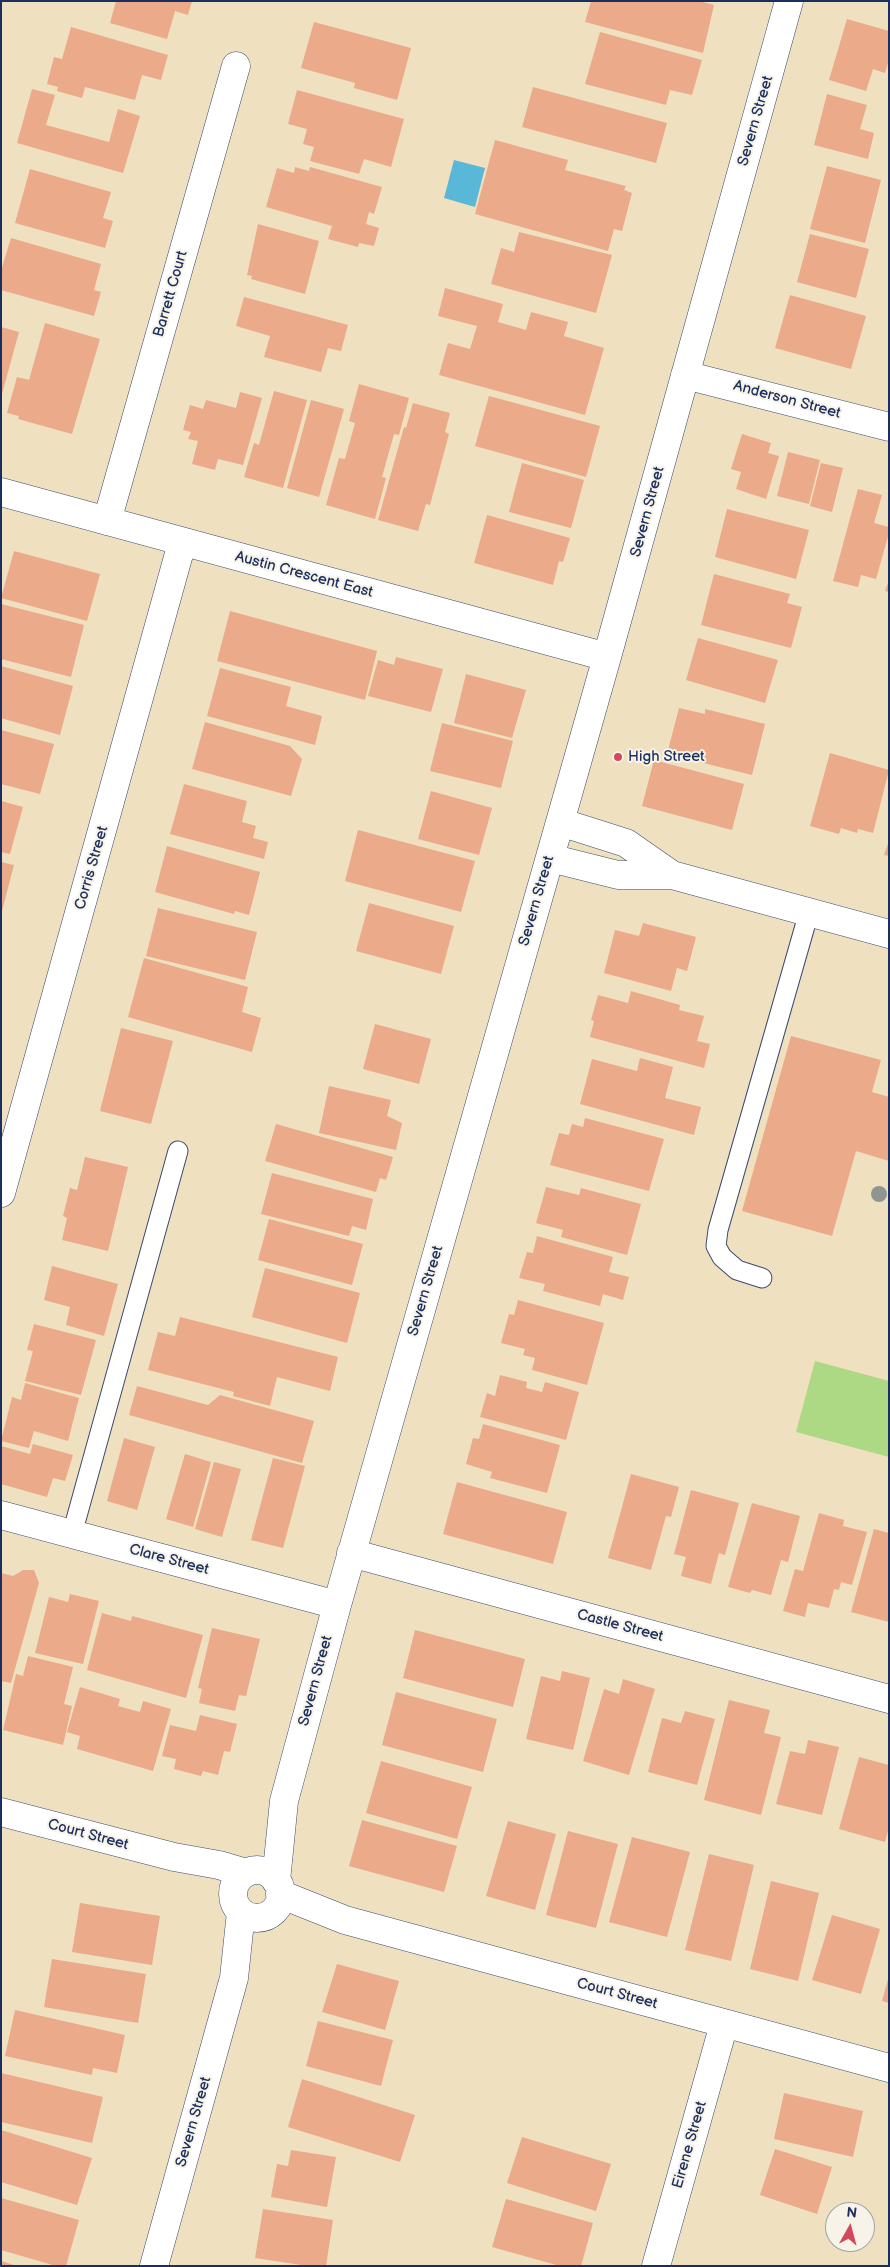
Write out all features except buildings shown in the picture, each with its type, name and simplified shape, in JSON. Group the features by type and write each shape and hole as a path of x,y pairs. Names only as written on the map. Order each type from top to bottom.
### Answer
{"street":[{"name":"Severn Street","path":"154,2266 351,1553 607,657 789,1"},
{"name":"Barrett Court","path":"106,521 236,66"},
{"name":"Anderson Street","path":"686,375 889,427"},
{"name":"Austin Crescent East","path":"1,492 182,543 607,657"},
{"name":"Corris Street","path":"1,1192 182,543"},
{"path":"560,822 626,842 672,875"},
{"path":"550,858 618,875 672,875 889,934"},
{"name":"Clare Street","path":"1,1515 337,1605"},
{"name":"Castle Street","path":"351,1553 889,1699"},
{"name":"Court Street","path":"1,1812 174,1858 206,1876 345,1920 889,2068"},
{"name":"Eirene Street","path":"656,2266 724,2024"}],"lane":[{"path":"762,1278 738,1270 722,1257 716,1246 718,1230 810,912"},
{"path":"72,1534 178,1151"}],"green space":[{"path":"815,1361 889,1381 889,1457 796,1432"}],"water":[{"path":"454,160 485,168 475,207 444,198"}],"place":[{"name":"High Street","path":"618,757"}]}
